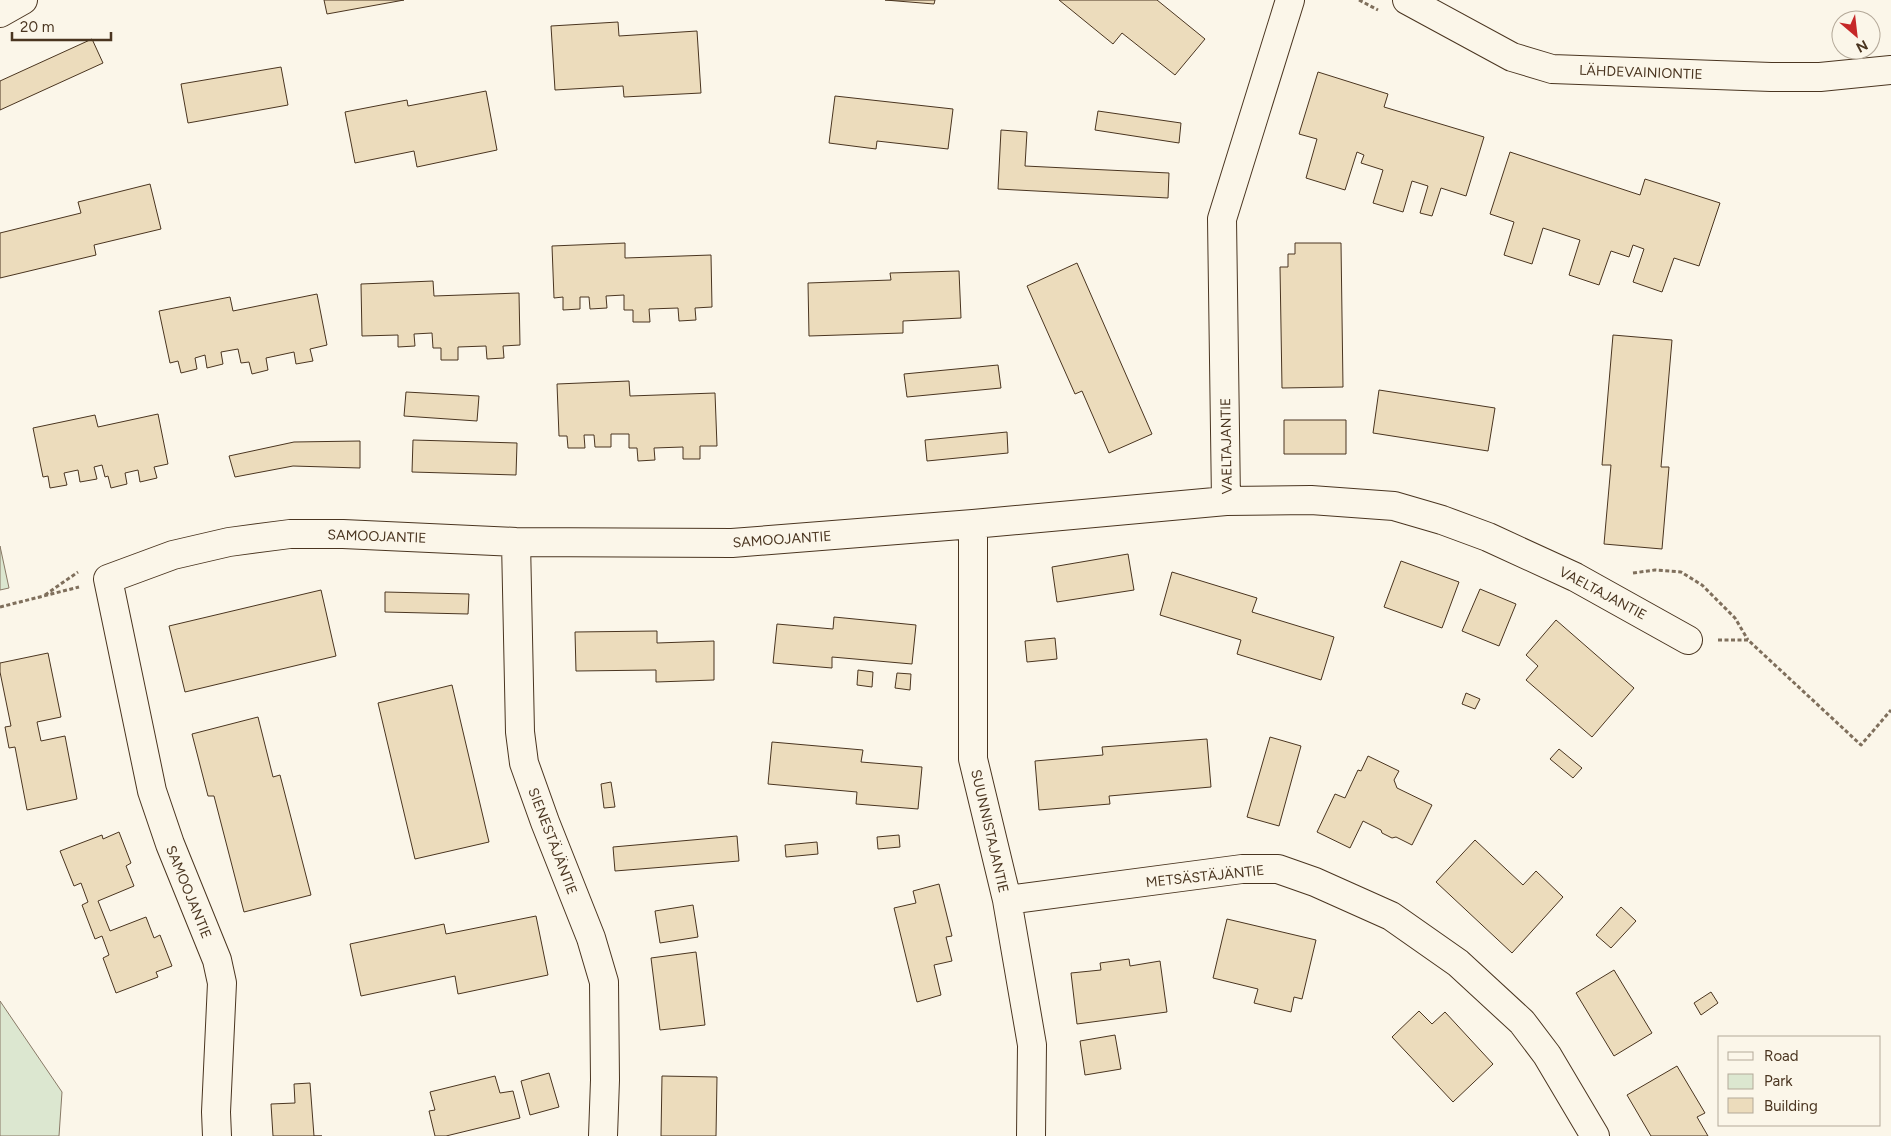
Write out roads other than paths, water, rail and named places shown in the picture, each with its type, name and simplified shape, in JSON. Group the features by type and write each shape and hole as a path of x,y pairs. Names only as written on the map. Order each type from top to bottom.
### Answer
{"street":[{"path":"0,13 23,0"},
{"name":"VAELTAJANTIE","path":"1290,0 1222,219 1226,501 1311,500 1394,506 1442,520 1488,537 1575,577 1688,640"},
{"name":"LÄHDEVAINIONTIE","path":"1407,0 1512,57 1552,69 1771,77 1820,77 1891,70"},
{"name":"SAMOOJANTIE","path":"217,1136 216,1112 222,983 219,968 170,844 152,791 108,579 173,555 229,542 290,534 343,534 516,542 732,543 1226,501"},
{"name":"SUUNNISTAJANTIE","path":"973,524 973,758 1006,900 1032,1045 1031,1136"},
{"name":"SIENESTÄJÄNTIE","path":"516,542 520,732 524,764 591,938 604,982 605,1080 603,1136"},
{"name":"METSÄSTÄJÄNTIE","path":"1006,900 1242,869 1278,869 1314,882 1391,916 1458,963 1522,1022 1547,1055 1596,1136"}]}
